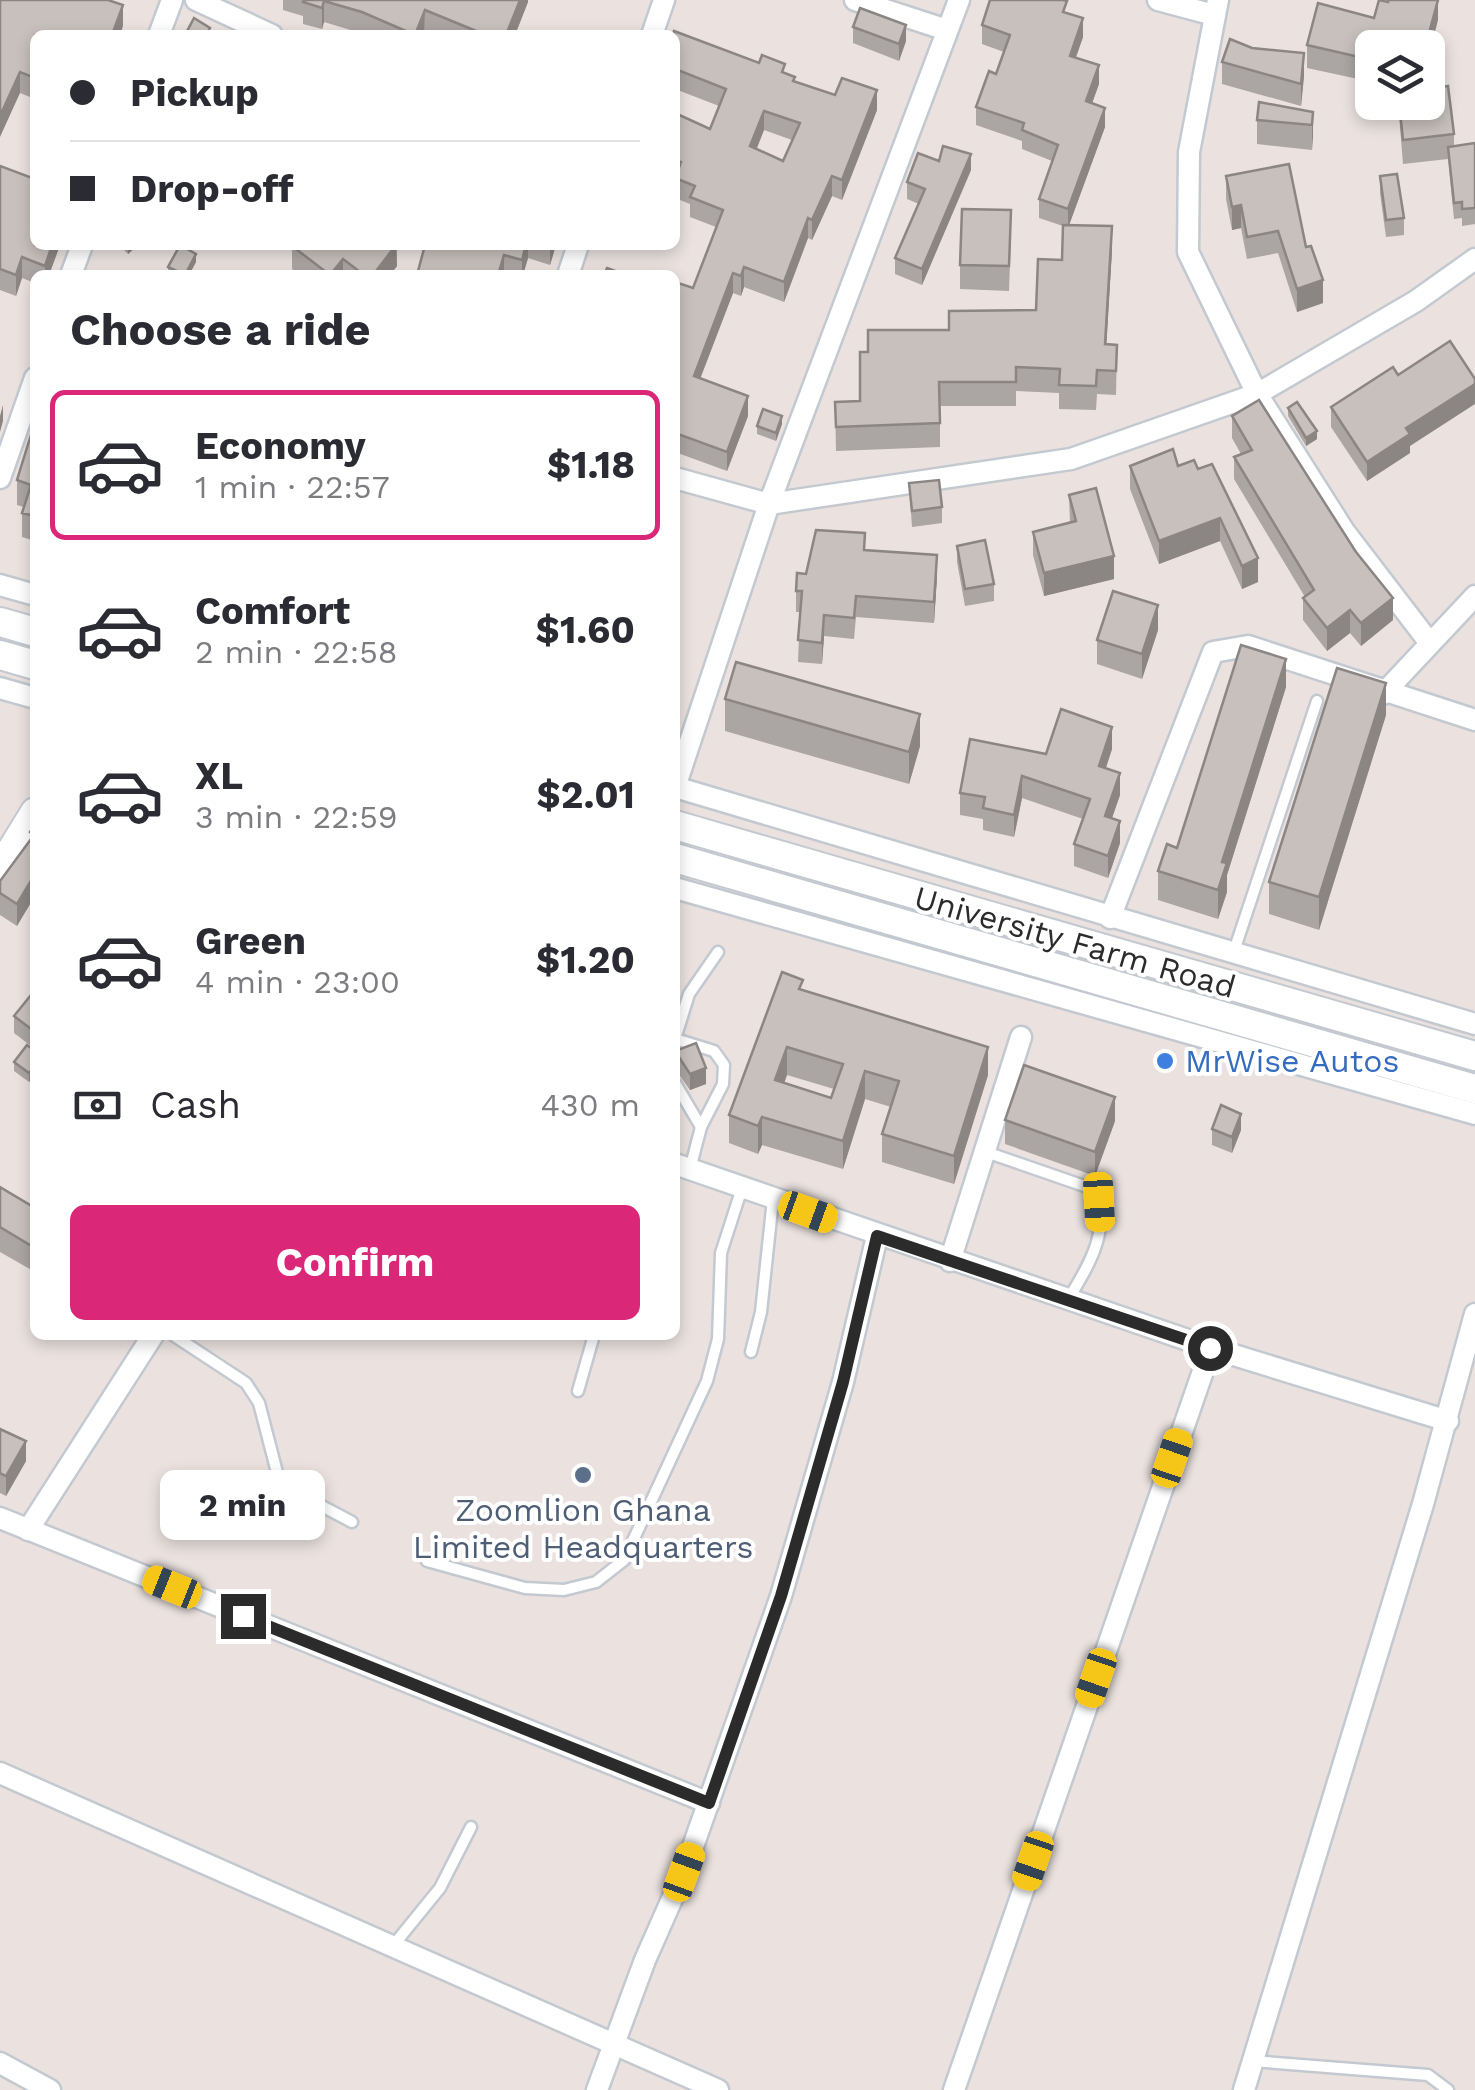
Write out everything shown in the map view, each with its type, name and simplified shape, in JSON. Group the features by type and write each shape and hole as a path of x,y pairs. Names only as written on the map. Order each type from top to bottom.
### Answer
{"street":[{"path":"161,30 172,0"},
{"path":"196,0 261,30"},
{"path":"654,30 664,0"},
{"path":"855,0 947,30"},
{"path":"680,771 769,504 959,0"},
{"path":"1158,0 1216,8 1189,152 1188,252 1257,394 1344,531 1429,642"},
{"path":"680,479 769,504 1071,459 1257,394 1416,301 1475,259"},
{"path":"0,478 30,392"},
{"path":"0,584 30,593"},
{"path":"1384,694 1475,596"},
{"path":"0,622 30,631"},
{"path":"1110,918 1212,652 1248,646 1384,694 1475,720"},
{"path":"0,655 30,664"},
{"path":"0,688 30,697"},
{"path":"680,788 1475,1024"},
{"path":"0,869 30,820"},
{"name":"University Farm Road","path":"680,826 1475,1056"},
{"name":"University Farm Road","path":"680,859 1475,1089"},
{"path":"680,889 1475,1114"},
{"path":"950,1260 1021,1037"},
{"path":"682,1167 1210,1348 1448,1421"},
{"path":"596,2090 709,1803 781,1596 843,1382 877,1236"},
{"path":"1244,2090 1448,1421 1475,1314"},
{"path":"28,1530 150,1340"},
{"path":"954,2090 1210,1348"},
{"path":"0,1518 709,1803"},
{"path":"0,1773 614,2048 718,2090"},
{"path":"0,2063 50,2090"}],"lane":[{"path":"1233,955 1317,701"},
{"path":"680,1024 689,994 718,952"},
{"path":"680,991 689,994"},
{"path":"680,1041 714,1051 724,1065 723,1084 682,1167"},
{"path":"680,1092 701,1127"},
{"path":"986,1152 1093,1189 1099,1202 1100,1224 1095,1253 1068,1300"},
{"path":"427,1562 525,1588 564,1590 596,1582 624,1560 707,1380 718,1339 721,1253 742,1188"},
{"path":"752,1352 761,1312 772,1199"},
{"path":"181,1340 246,1383 259,1403 280,1484 352,1522"},
{"path":"578,1391 593,1340"},
{"path":"392,1948 440,1888 472,1827"},
{"path":"1251,2060 1428,2075 1448,2090"}],"building":[{"path":"0,0 108,0 123,5 114,30 30,30 30,76 20,72 0,116"},
{"path":"304,0 520,0 508,30 474,30 425,10 417,30 403,30 324,1 322,8"},
{"path":"990,0 1063,0 1067,1 1063,12 1083,18 1070,56 1099,65 1086,101 1105,108 1068,209 1039,199 1058,145 1022,130 1024,123 976,107 989,71 996,74 1010,35 982,25"},
{"path":"1379,0 1438,0 1430,30 1355,30 1355,56 1307,45 1318,3 1374,18"},
{"path":"860,8 906,25 899,44 853,27"},
{"path":"194,18 210,28 209,30 188,30"},
{"path":"680,33 759,63 762,55 785,64 782,72 795,77 793,81 835,95 842,78 877,90 842,180 832,176 812,220 808,218 784,282 744,267 741,276 733,273 694,376 748,396 727,452 680,435 680,284 693,288 723,210 690,197 695,186 680,180 680,115 710,129 726,89 680,71","holes":["764,111 800,123 783,161 750,146"]},
{"path":"1230,39 1252,48 1304,53 1301,84 1222,62"},
{"path":"1448,86 1454,134 1403,140 1401,120 1445,120"},
{"path":"1259,102 1313,112 1312,125 1257,120"},
{"path":"1475,143 1475,208 1462,209 1462,202 1454,203 1448,147"},
{"path":"943,146 971,154 922,269 895,258 925,189 907,182 918,153 939,161"},
{"path":"1289,164 1306,247 1311,246 1323,280 1297,289 1278,231 1247,237 1241,205 1232,207 1226,176"},
{"path":"0,166 30,177 30,250 50,250 45,266 22,257 16,275 0,269"},
{"path":"1397,174 1404,218 1386,220 1380,176"},
{"path":"962,209 1011,210 1009,266 960,265"},
{"path":"1063,225 1112,226 1105,344 1117,345 1116,371 1097,370 1096,386 1059,385 1060,369 1016,367 1016,382 939,382 940,423 836,427 835,402 860,401 860,352 868,352 868,330 949,330 949,311 1036,310 1038,259 1062,260"},
{"path":"177,250 196,254 188,270 168,267"},
{"path":"297,250 392,250 377,270 357,270 343,259 334,270 323,270"},
{"path":"424,250 525,250 522,260 504,255 500,270 418,270"},
{"path":"1450,341 1475,384 1406,428 1410,434 1367,462 1331,407 1393,367 1398,375"},
{"path":"1259,400 1356,552 1393,598 1361,623 1350,610 1327,628 1303,598 1314,590 1234,457 1252,450 1232,416"},
{"path":"1297,402 1317,431 1306,438 1288,408"},
{"path":"763,409 782,416 776,433 757,426"},
{"path":"30,438 30,485 17,480"},
{"path":"1173,449 1178,466 1194,460 1198,469 1212,464 1258,558 1242,566 1220,518 1159,541 1130,466"},
{"path":"939,480 942,507 912,511 909,483"},
{"path":"30,488 30,515 22,513"},
{"path":"1096,488 1114,556 1044,573 1033,532 1076,521 1069,495"},
{"path":"816,530 865,533 864,550 937,555 934,602 856,596 854,618 824,615 822,643 798,640 802,591 796,591 797,573 806,574"},
{"path":"985,540 994,584 965,589 957,546"},
{"path":"1113,591 1158,605 1142,654 1097,640"},
{"path":"1241,645 1286,659 1222,862 1227,863 1218,890 1158,871 1167,844 1177,848"},
{"path":"736,662 920,714 909,752 725,699"},
{"path":"1337,668 1386,683 1319,897 1269,882"},
{"path":"1061,709 1112,727 1099,766 1120,773 1105,816 1120,821 1108,856 1074,844 1090,799 1022,776 1014,815 983,808 985,797 960,793 970,739 1046,754"},
{"path":"30,840 30,882 17,904 0,893 0,881"},
{"path":"782,972 803,980 799,989 988,1047 954,1156 882,1134 899,1081 865,1071 843,1141 762,1117 758,1126 729,1115","holes":["787,1047 843,1064 831,1098 775,1080"]},
{"path":"30,996 30,1028 14,1016"},
{"path":"696,1043 706,1068 690,1074 680,1059 680,1049"},
{"path":"27,1045 30,1047 29,1073 14,1062"},
{"path":"1024,1065 1115,1097 1095,1152 1005,1120"},
{"path":"1221,1105 1241,1114 1232,1137 1212,1129"},
{"path":"0,1187 30,1205 30,1245 0,1227"},
{"path":"0,1429 26,1441 6,1476 0,1473"}],"place":[{"name":"MrWise Autos","path":"1165,1061"},
{"name":"Zoomlion Ghana Limited Headquarters","path":"583,1475"}],"route":[{"path":"243,1616 709,1803 781,1596 843,1382 877,1236 1210,1348"}]}
